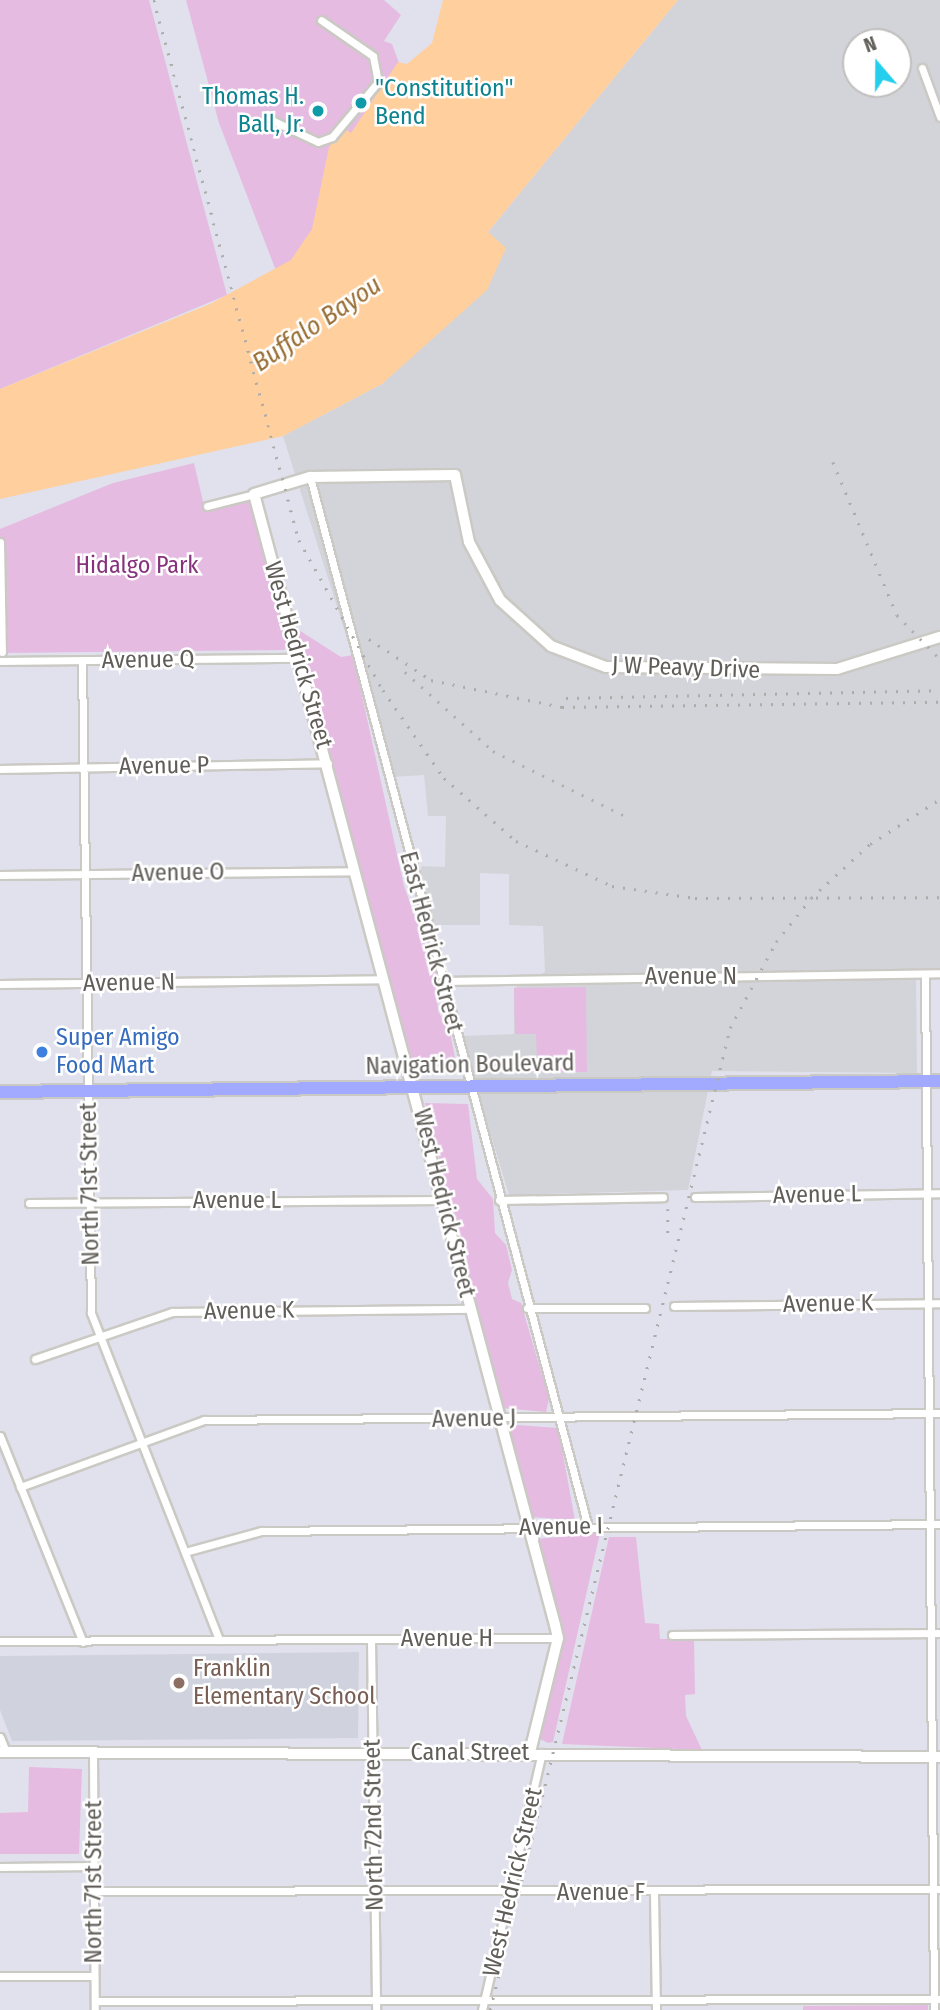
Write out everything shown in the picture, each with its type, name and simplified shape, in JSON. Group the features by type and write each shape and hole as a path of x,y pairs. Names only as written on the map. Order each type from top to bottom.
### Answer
{"main road":[{"name":"Navigation Boulevard","path":"0,1092 940,1081"}],"street":[{"path":"267,118 318,142 332,137 377,82 373,56 321,20"},
{"path":"922,68 940,117"},
{"name":"J W Peavy Drive","path":"206,506 310,477 455,475 469,542 500,600 551,646 607,667 837,670 940,637"},
{"name":"East Hedrick Street","path":"310,477 527,1308 588,1527"},
{"name":"West Hedrick Street","path":"254,494 328,763 558,1638 511,1889 482,2010"},
{"path":"0,542 2,652"},
{"name":"Avenue Q","path":"0,662 297,658"},
{"name":"North 71st Street","path":"82,661 91,1313 143,1438 219,1640"},
{"name":"Avenue P","path":"0,769 328,763"},
{"name":"Avenue O","path":"0,875 355,871"},
{"path":"925,974 928,1524 936,1633 937,1999 934,2010"},
{"name":"Avenue N","path":"442,981 940,974"},
{"name":"Avenue N","path":"0,984 384,979"},
{"name":"Avenue L","path":"695,1197 940,1193"},
{"path":"499,1200 663,1197"},
{"name":"Avenue L","path":"29,1202 444,1200"},
{"name":"Avenue K","path":"674,1306 940,1303"},
{"path":"527,1308 645,1308"},
{"name":"Avenue K","path":"34,1359 172,1312 471,1309"},
{"name":"Avenue J","path":"20,1487 143,1438 204,1420 940,1413"},
{"path":"0,1436 83,1642"},
{"name":"Avenue I","path":"185,1552 261,1531 940,1524"},
{"path":"672,1635 936,1633"},
{"name":"Avenue H","path":"0,1641 558,1638"},
{"name":"North 72nd Street","path":"371,1640 376,2010"},
{"path":"0,1737 3,1752"},
{"name":"Canal Street","path":"3,1752 536,1752 709,1760 936,1757"},
{"name":"North 71st Street","path":"93,1754 96,2010"},
{"path":"0,1867 93,1866"},
{"name":"Avenue F","path":"94,1891 511,1889 654,1894 936,1889"},
{"path":"654,1894 656,2007"},
{"path":"0,1976 94,1976"},
{"path":"95,2001 376,1998 656,2007 937,1999"}],"shaded area":[{"path":"678,0 940,0 940,968 916,968 917,1073 712,1071 688,1190 509,1195 461,1036 514,1034 514,988 545,972 543,926 509,925 509,874 480,873 480,925 431,925 418,876 422,866 445,867 446,816 428,816 424,775 391,777 283,436 382,384 488,232"},
{"name":"Franklin Elementary School","path":"359,1652 358,1738 12,1741 0,1710 0,1656"}],"green space":[{"path":"0,0 149,0 227,295 0,389"},
{"path":"186,0 384,0 401,15 384,41 392,44 413,100 280,281 219,123"},
{"name":"Hidalgo Park","path":"194,463 205,510 250,499 289,643 284,650 0,653 0,529 113,483"},
{"path":"294,627 341,657 353,655 404,886 436,975 438,1011 450,1032 458,1073 412,1069"},
{"path":"586,987 587,1072 529,1072 529,1063 537,1063 536,1034 515,1034 514,988"},
{"path":"425,1103 468,1104 477,1179 493,1199 495,1233 506,1245 512,1270 508,1283 512,1299 521,1303 549,1399 546,1412 501,1408"},
{"path":"516,1425 558,1428 575,1520 531,1517 508,1433"},
{"path":"600,1533 553,1742 548,1743 538,1738 558,1651 537,1539"},
{"path":"609,1537 636,1537 645,1623 659,1624 660,1639 694,1639 695,1694 685,1695 686,1716 702,1750 562,1744"},
{"path":"29,1767 82,1769 79,1854 0,1854 0,1813 28,1812"},
{"path":"928,2005 928,2010 803,2010 803,2006"}],"water":[{"name":"Buffalo Bayou","path":"443,0 678,0 488,232 506,248 487,290 382,384 283,436 0,499 0,389 210,304 291,260 312,229 329,147 344,128 351,133 398,62 407,64 432,43"}],"railway":[{"path":"154,0 299,540 383,690 444,778 516,841 612,886 695,898 940,897"},
{"path":"833,462 897,615 940,659"},
{"path":"369,639 431,680 562,707 940,702"},
{"path":"405,672 493,751 623,815"},
{"path":"566,698 940,690"},
{"path":"490,2010 730,1028 776,942 811,898 870,844 940,799"},
{"path":"668,1209 668,1237"}],"place":[{"name":"\"Constitution\" Bend","path":"361,103"},
{"name":"Thomas H. Ball, Jr.","path":"318,111"},
{"name":"Super Amigo Food Mart","path":"42,1052"},
{"name":"Franklin Elementary School","path":"179,1683"}]}
